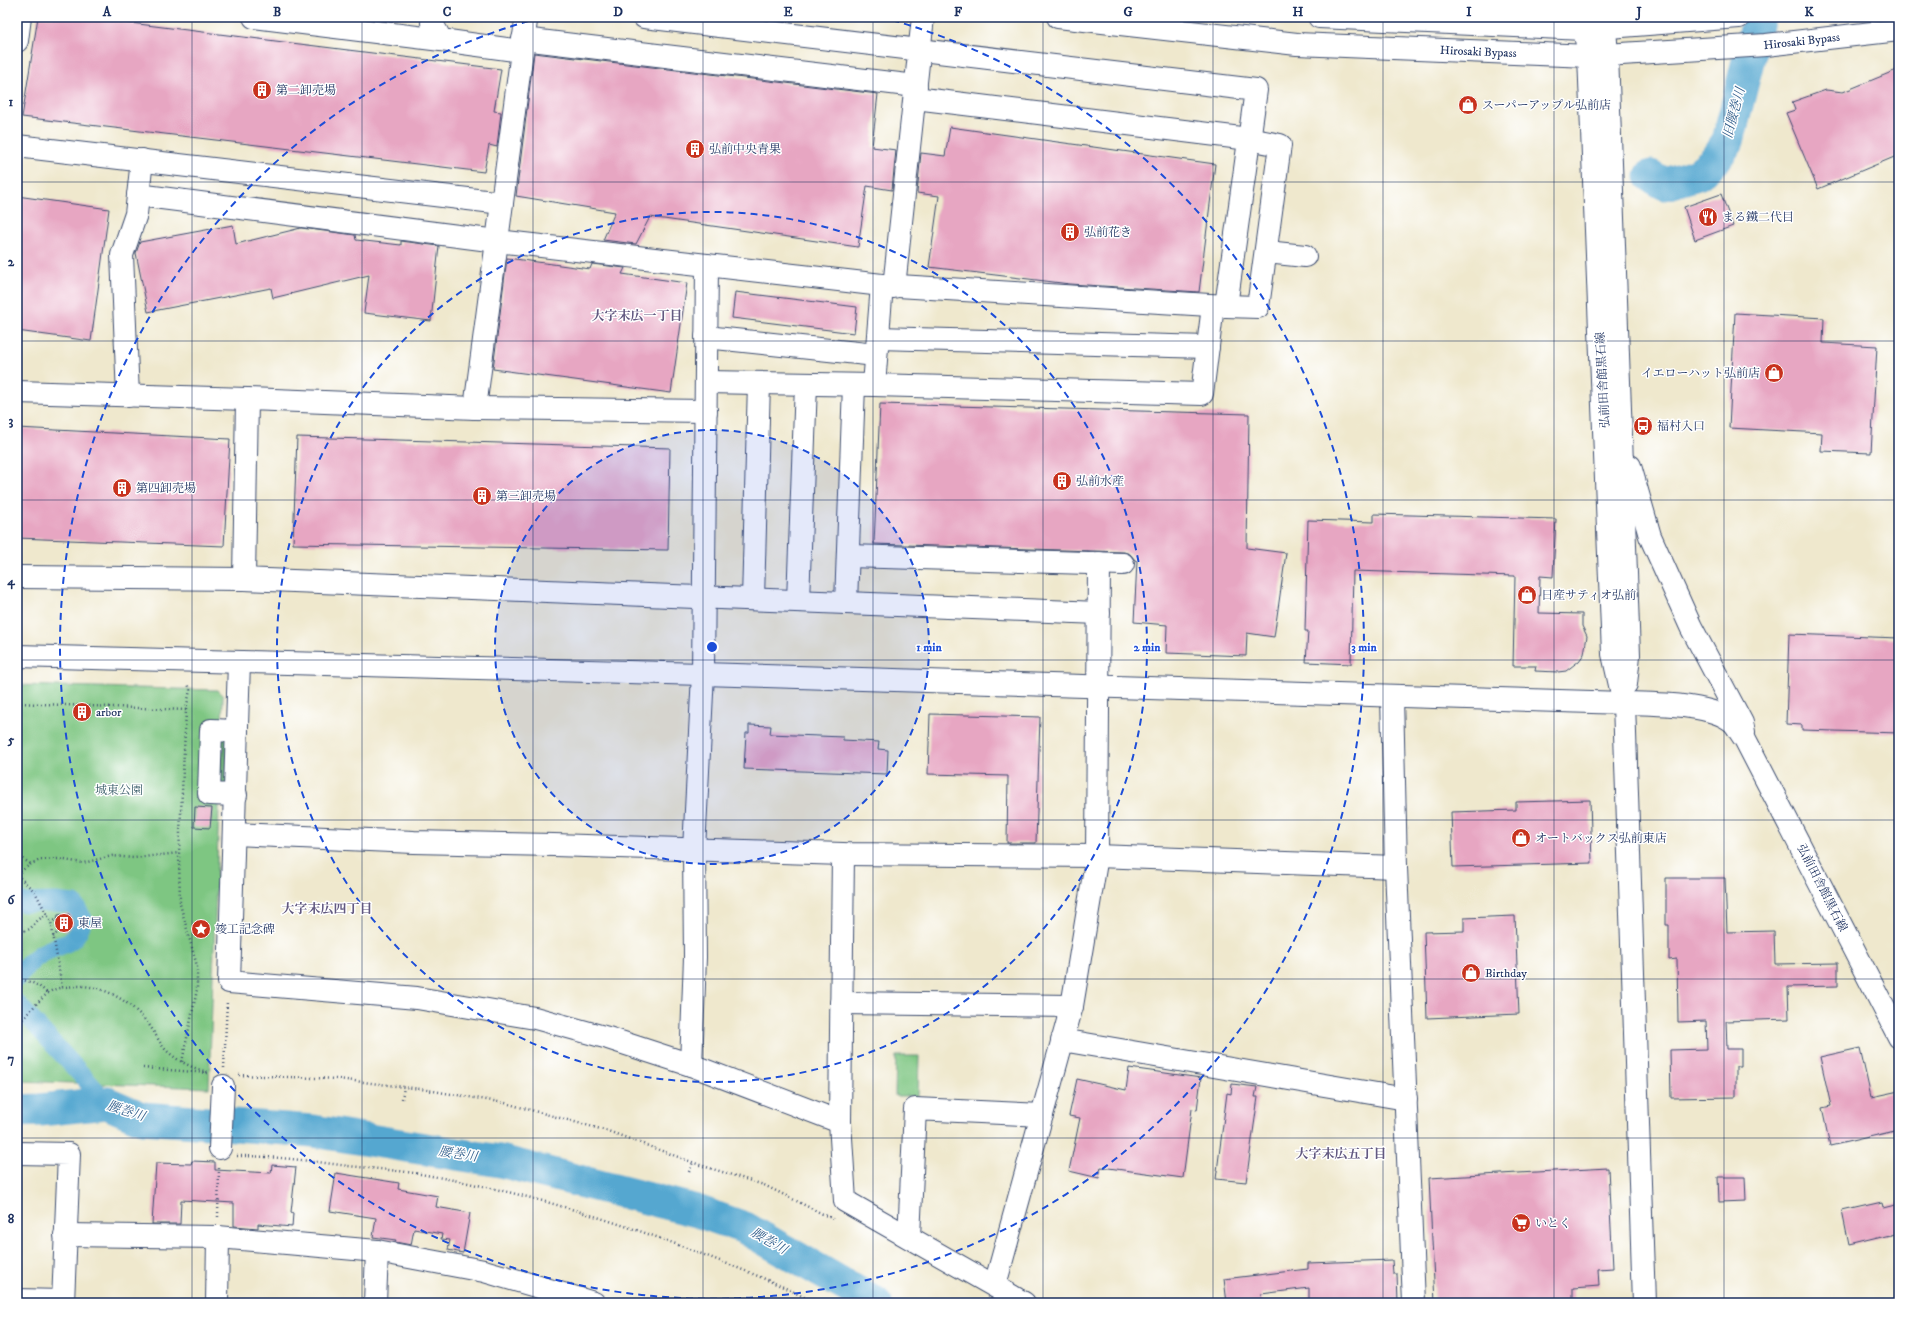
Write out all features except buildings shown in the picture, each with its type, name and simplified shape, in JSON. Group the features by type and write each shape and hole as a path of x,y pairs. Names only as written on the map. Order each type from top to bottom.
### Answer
{"main road":[{"path":"17,41 20,17"},
{"path":"138,195 497,241 888,286 1258,307 1280,145 1249,139 916,92 521,29 442,40 254,17"},
{"path":"432,17 432,23 442,40"},
{"path":"644,17 1256,90 1220,306 1208,347 1202,394 706,382"},
{"path":"846,603 848,556 864,385 877,346 888,286 916,92 923,17"},
{"name":"Hirosaki Bypass","path":"1058,17 1297,44 1598,55 1766,45 1899,30"},
{"path":"1319,17 1594,23 1734,17"},
{"path":"1594,23 1598,55"},
{"path":"475,408 502,203 521,29"},
{"name":"弘前田舎館黒石線","path":"1598,55 1620,433 1628,655 1624,703"},
{"name":"弘前田舎館黒石線","path":"1598,55 1613,654 1624,703"},
{"path":"17,146 502,203"},
{"path":"128,396 122,255 136,214 142,160"},
{"path":"1266,252 1305,256"},
{"path":"692,1065 695,956 694,849 703,674 707,266"},
{"path":"706,337 877,346 1208,347"},
{"path":"753,599 759,383"},
{"path":"798,601 806,384"},
{"path":"17,392 475,408 706,411"},
{"path":"244,579 247,399"},
{"name":"弘前田舎館黒石線","path":"1620,433 1650,536 1691,627 1742,723 1745,739"},
{"path":"848,556 1123,564"},
{"path":"995,1285 1072,1006 1097,856 1099,563"},
{"path":"17,577 244,579 1099,613"},
{"path":"17,656 703,674 1624,703 1644,1303"},
{"path":"239,662 235,834 229,982 417,998 535,1018 608,1038 692,1065 840,1122"},
{"path":"1392,696 1396,867 1414,1303"},
{"name":"弘前田舎館黒石線","path":"1624,703 1697,708 1719,714 1734,723 1745,739 1899,1037"},
{"path":"235,834 414,842 843,854 1097,856 1396,867"},
{"path":"843,854 840,1122 845,1201 995,1285 1024,1303"},
{"path":"841,1003 1072,1006"},
{"path":"1062,1040 1406,1100"},
{"path":"220,1152 222,1076"},
{"path":"910,1237 915,1109 1042,1115"},
{"path":"17,1153 69,1154 63,1302 17,1300"},
{"path":"66,1235 218,1237 377,1250 484,1271 594,1303"},
{"path":"217,1303 218,1237"},
{"path":"375,1303 377,1250"}],"path":[{"path":"182,1062 197,990 197,966 180,904 179,853 186,710 190,690 188,683"},
{"path":"17,703 186,710"},
{"path":"17,848 23,859 30,864"},
{"path":"62,987 50,920 40,899 17,874 30,864 40,860 58,859 83,863 112,856 134,858 179,853"},
{"path":"17,934 30,929 38,920 47,914"},
{"path":"50,920 57,921"},
{"path":"53,937 61,929"},
{"path":"17,979 39,985 47,993"},
{"path":"222,1076 229,982"},
{"path":"17,1025 47,993 62,987 83,986 105,991 125,1001 146,1020 164,1048 182,1062 201,1070 222,1076"},
{"path":"142,1068 222,1076 338,1079 404,1087 505,1103 608,1131 693,1162 764,1185 835,1219"},
{"path":"402,1099 404,1087"},
{"path":"218,1237 220,1152 272,1156 414,1173 479,1186 612,1222 756,1276 815,1303"},
{"path":"689,1172 693,1162"}],"green space":[{"name":"城東公園","path":"17,685 217,690 223,696 209,1088 17,1081"},
{"path":"216,735 228,735 227,785 215,785"},
{"path":"896,1056 919,1056 918,1096 895,1096"}],"waterway":[{"name":"旧腰巻川","path":"1651,176 1665,184 1698,174 1714,161 1728,141 1759,17"},
{"path":"17,900 24,903 55,902 74,904 83,919 80,928 72,940 41,954 28,965 17,978"},
{"path":"17,1004 107,1103"},
{"name":"腰巻川","path":"17,1111 107,1103 142,1118 313,1131 500,1161 697,1211 745,1228 876,1303"}],"place":[{"name":"第二卸売場","path":"262,90"},
{"name":"スーパーアップル弘前店","path":"1468,105"},
{"name":"弘前中央青果","path":"695,149"},
{"name":"まる鐵二代目","path":"1708,217"},
{"name":"弘前花き","path":"1070,232"},
{"name":"イエローハット弘前店","path":"1774,373"},
{"name":"福村入口","path":"1643,426"},
{"name":"弘前水産","path":"1062,481"},
{"name":"第四卸売場","path":"122,488"},
{"name":"第三卸売場","path":"482,496"},
{"name":"日産サティオ弘前","path":"1527,595"},
{"name":"arbor","path":"82,712"},
{"name":"オートバックス弘前東店","path":"1521,838"},
{"name":"東屋","path":"64,923"},
{"name":"竣工記念碑","path":"201,929"},
{"name":"Birthday","path":"1471,973"},
{"name":"いとく","path":"1521,1223"}],"district":[{"name":"大字末広一丁目","path":"637,316"},
{"name":"大字末広四丁目","path":"327,909"},
{"name":"大字末広五丁目","path":"1341,1154"}]}
